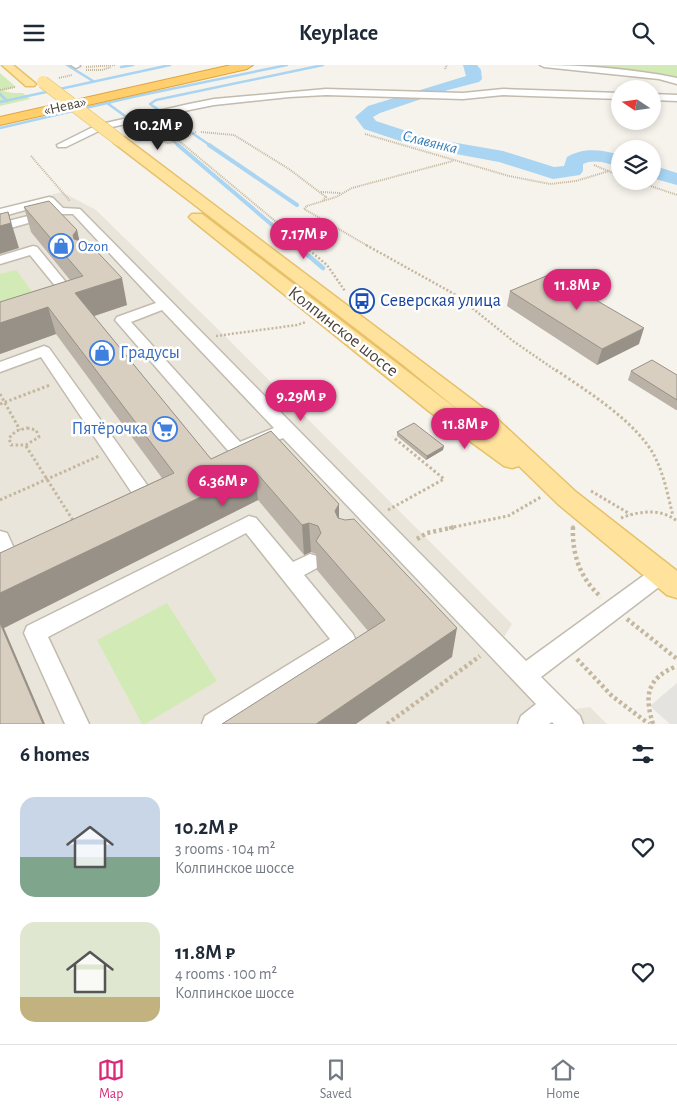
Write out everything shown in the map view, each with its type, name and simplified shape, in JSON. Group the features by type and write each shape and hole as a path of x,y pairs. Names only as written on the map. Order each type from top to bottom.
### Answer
{"highway":[{"name":"«Нева»","path":"0,111 211,65"},
{"name":"«Нева»","path":"0,121 248,65"}],"main road":[{"name":"Колпинское шоссе","path":"7,65 25,85 104,144 438,407 567,499 669,580"},
{"name":"Колпинское шоссе","path":"23,65 47,80 119,140 433,378 487,422 567,499"}],"street":[{"path":"544,65 659,77 677,81"},
{"path":"62,145 100,127 214,102 326,92 463,96 510,92 611,96"},
{"path":"661,97 677,98"},
{"path":"0,213 49,200 60,211"},
{"path":"0,227 60,211 76,211 164,305 286,429 370,525 401,549 571,724"},
{"path":"0,260 33,250 56,270 69,295 52,301"},
{"path":"164,305 122,320 237,450 286,429"},
{"path":"0,367 44,351 148,501 123,513"},
{"path":"0,539 12,566 30,558"},
{"path":"290,573 310,562"},
{"path":"524,676 614,608 669,580"},
{"path":"530,724 553,706"}],"lane":[{"path":"96,258 114,252"},
{"path":"77,724 35,633 250,523 344,641 214,724"}],"path":[{"path":"47,80 76,68 114,65"},
{"path":"76,68 94,71 114,65"},
{"path":"445,69 447,65"},
{"path":"0,90 25,85"},
{"path":"172,143 196,132"},
{"path":"200,132 234,135 289,169 326,197 323,201"},
{"path":"365,134 453,161 509,176 550,184 576,181 609,171"},
{"path":"177,142 327,265 345,291"},
{"path":"31,157 70,201 60,211"},
{"path":"453,161 352,188 307,206 305,210 456,295 513,341 594,396 628,423 654,455 663,475 673,517"},
{"path":"594,165 609,171"},
{"path":"661,190 677,195"},
{"path":"320,192 333,194 345,192"},
{"path":"198,339 242,331 297,325 310,320"},
{"path":"0,404 64,380"},
{"path":"0,393 20,430"},
{"path":"27,428 36,430 39,437 32,444 26,446 11,445 9,438 16,431 20,430 27,428"},
{"path":"370,525 444,479 393,437"},
{"path":"26,446 76,525"},
{"path":"0,500 113,450"},
{"path":"567,499 577,566 590,589 677,659"},
{"path":"401,549 427,533 508,516 567,499 630,514"},
{"path":"602,527 630,514 649,511 673,517 677,521"},
{"path":"565,645 612,696 649,724"},
{"path":"387,724 488,651"},
{"path":"653,724 647,708 650,684 660,673 677,666"}],"shaded area":[{"path":"62,192 96,210 228,339 512,624 504,637 570,710 590,707 607,724 0,724 0,208"},
{"path":"677,683 677,724 670,724 650,706"}],"green space":[{"path":"569,65 677,65 677,78 635,71"},
{"path":"0,73 16,87 3,91 23,93 30,99 0,106"},
{"path":"16,270 36,297 0,308 0,274"},
{"path":"167,603 217,681 142,724 97,640"}],"building":[{"path":"49,201 77,230 73,235 74,239 86,240 122,278 75,293 211,459 271,431 339,504 335,511 338,518 345,520 354,519 457,628 316,724 222,724 385,620 316,541 321,533 318,526 309,523 302,525 255,471 0,593 0,553 174,473 48,307 0,323 0,302 83,276 24,207"},
{"path":"8,212 11,223 0,226 0,214"},
{"path":"551,274 644,328 602,349 510,291"},
{"path":"652,360 677,375 677,400 631,371"},
{"path":"414,423 444,446 427,456 397,432"},
{"path":"0,623 43,724 0,724"}],"waterway":[{"path":"67,65 93,81"},
{"path":"121,67 133,65"},
{"path":"7,101 170,65"},
{"path":"107,103 287,65"},
{"path":"211,146 150,104 156,100 323,65"},
{"name":"Славянка","path":"470,65 473,70 474,79 442,87 377,108 364,117 370,125 425,143 503,157 553,173 573,171 574,161 585,156 611,159"},
{"path":"0,94 7,101"},
{"path":"0,102 7,101"},
{"path":"0,128 107,103"},
{"path":"107,103 143,129 171,139 179,146"},
{"path":"178,145 297,246"},
{"path":"209,145 297,205"},
{"name":"Славянка","path":"661,174 677,179"},
{"path":"296,245 323,268"}],"place":[{"name":"Ozon","path":"61,246"},
{"name":"Северская улица","path":"362,301"},
{"name":"Градусы","path":"102,353"},
{"name":"Пятёрочка","path":"165,429"}]}
